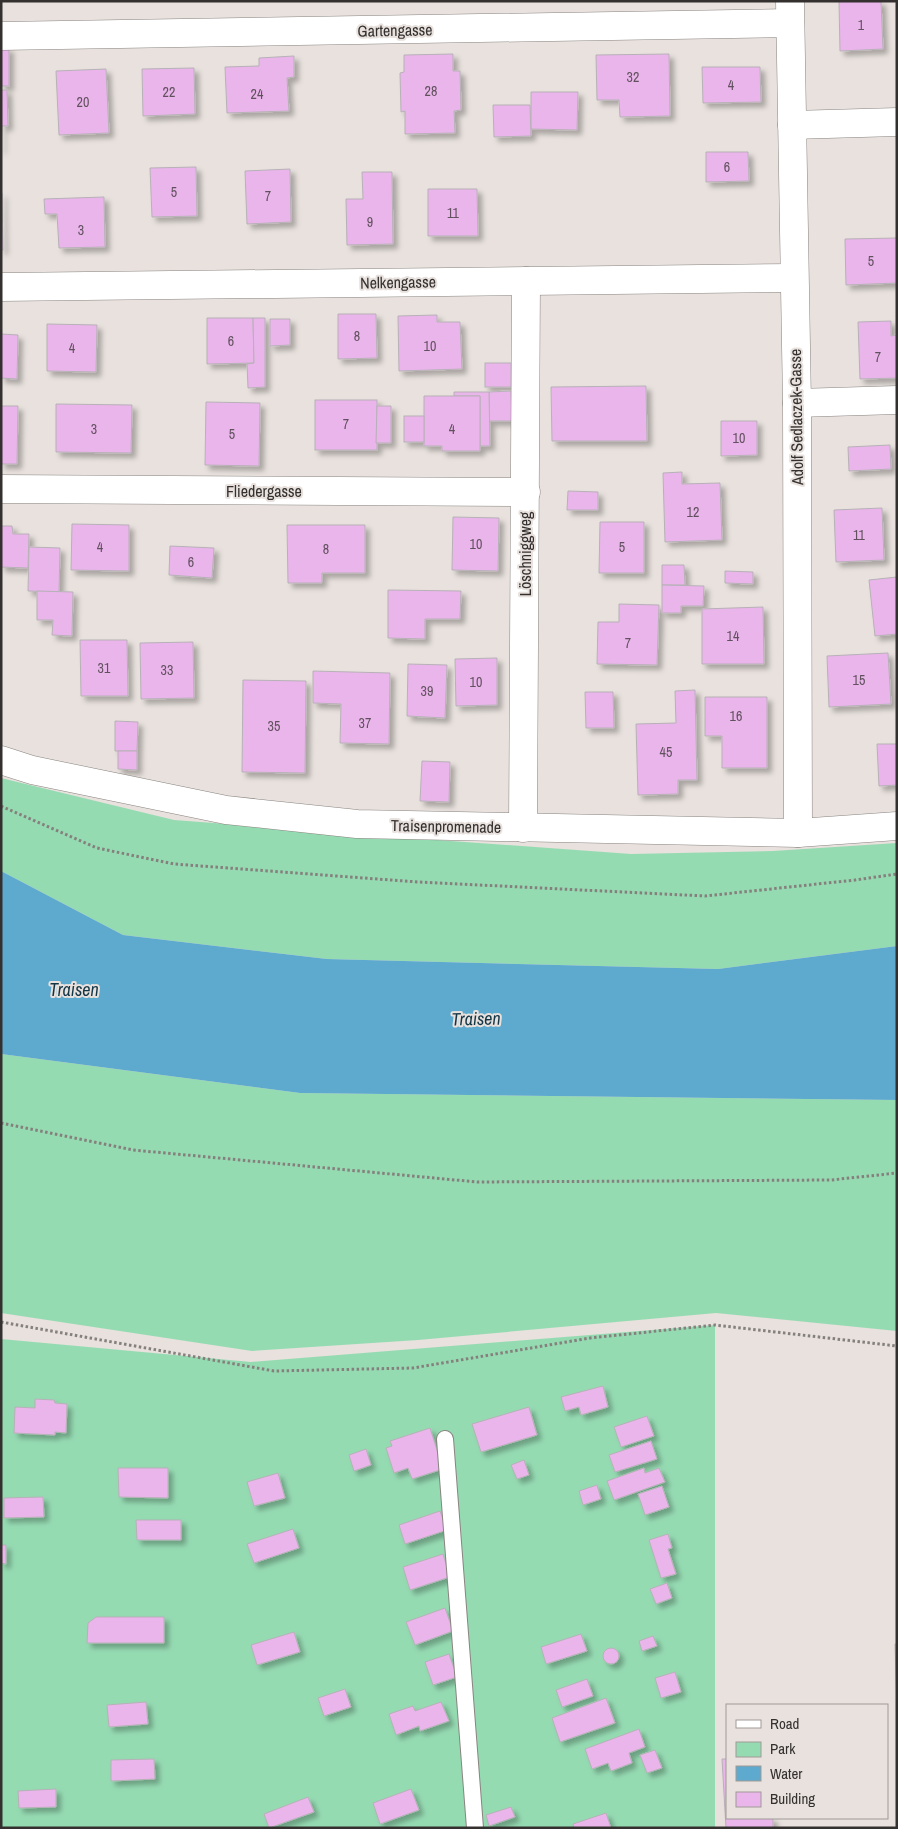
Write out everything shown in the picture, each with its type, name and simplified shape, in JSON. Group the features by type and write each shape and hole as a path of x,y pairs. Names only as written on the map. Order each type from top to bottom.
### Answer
{"street":[{"name":"Gartengasse","path":"1,36 790,12"},
{"name":"Adolf Sedlaczek-Gasse","path":"790,12 797,403 798,833"},
{"path":"792,125 897,122"},
{"name":"Nelkengasse","path":"1,287 794,278"},
{"name":"Löschniggweg","path":"524,828 526,281"},
{"path":"797,403 897,400"},
{"name":"Fliedergasse","path":"1,489 526,492"},
{"name":"Traisenpromenade","path":"1,760 32,770 226,810 357,824 798,833 897,826"}],"lane":[{"path":"445,1439 475,1828"}],"path":[{"path":"1,806 98,848 174,864 418,882 705,896 897,874"},
{"path":"1,1123 133,1150 477,1182 831,1180 897,1173"},
{"path":"1,1322 274,1371 413,1368 590,1338 715,1325 897,1346"}],"green space":[{"path":"1,778 174,820 437,840 631,854 773,851 897,843 897,946 718,969 327,959 123,935 1,871"},
{"path":"1,1054 300,1093 897,1100 897,1331 716,1313 418,1340 252,1351 1,1313"},
{"path":"715,1325 715,1828 1,1828 1,1339 251,1362"}],"water":[{"name":"Traisen","path":"1,871 123,935 327,959 718,969 897,946 897,1100 300,1093 1,1054"}],"building":[{"path":"839,1 881,1 883,49 840,51"},
{"path":"1,48 9,48 9,86 1,86"},
{"path":"453,54 453,71 460,71 461,110 454,111 455,133 405,134 405,111 401,112 400,73 404,72 404,55"},
{"path":"669,54 670,116 620,117 619,100 597,100 596,55"},
{"path":"294,56 294,77 287,78 289,111 227,113 225,67 259,66 259,58"},
{"path":"702,67 760,67 761,102 703,103"},
{"path":"194,68 195,114 143,116 142,69"},
{"path":"106,69 109,133 59,135 56,71"},
{"path":"1,90 7,90 8,126 2,126 1,150"},
{"path":"531,92 578,92 577,130 531,129"},
{"path":"493,105 530,105 531,136 494,137"},
{"path":"706,152 748,152 749,181 706,182"},
{"path":"196,167 197,216 152,217 150,168"},
{"path":"290,169 291,222 247,224 245,171"},
{"path":"362,172 392,172 393,244 347,245 346,199 363,199"},
{"path":"428,189 477,189 478,236 428,236"},
{"path":"2,193 3,250 1,250"},
{"path":"104,197 105,247 59,248 57,214 45,214 44,199"},
{"path":"897,238 897,283 846,285 845,239"},
{"path":"338,314 376,314 377,358 338,359"},
{"path":"437,315 437,322 460,322 462,369 399,371 398,316"},
{"path":"207,318 253,318 254,363 207,364"},
{"path":"253,318 265,318 265,387 248,388 247,364 254,363"},
{"path":"270,319 290,319 290,345 270,346"},
{"path":"891,321 891,336 897,335 897,378 860,379 858,322"},
{"path":"47,324 97,325 96,372 47,371"},
{"path":"1,334 18,335 17,379 1,378"},
{"path":"485,363 511,363 511,387 485,387"},
{"path":"646,386 647,441 552,441 551,387"},
{"path":"511,391 512,421 489,421 489,392"},
{"path":"454,392 489,392 490,446 480,446 480,396 454,396"},
{"path":"424,396 480,396 480,451 442,451 442,446 424,446"},
{"path":"315,400 377,400 377,450 315,450"},
{"path":"206,402 260,403 259,466 205,465"},
{"path":"56,404 132,405 131,453 56,452"},
{"path":"1,406 18,406 17,464 1,464"},
{"path":"377,406 391,406 391,443 376,443"},
{"path":"404,416 424,416 424,442 404,442"},
{"path":"721,421 757,421 757,455 721,456"},
{"path":"890,445 891,469 849,471 848,447"},
{"path":"682,472 682,484 720,483 722,540 665,542 663,473"},
{"path":"568,491 598,492 598,510 567,510"},
{"path":"882,508 884,560 836,562 834,510"},
{"path":"453,517 499,518 498,571 452,570"},
{"path":"600,522 644,522 644,573 599,573"},
{"path":"72,524 129,525 129,571 71,570"},
{"path":"287,525 365,525 365,573 322,573 322,583 288,583"},
{"path":"1,526 12,526 13,534 29,534 28,568 1,567"},
{"path":"170,546 214,548 212,578 169,575"},
{"path":"29,547 60,548 59,592 28,591"},
{"path":"662,565 684,565 685,585 662,585"},
{"path":"725,571 753,572 753,584 725,583"},
{"path":"897,577 897,634 875,636 869,580"},
{"path":"662,585 704,586 703,606 681,606 681,613 662,613"},
{"path":"388,590 461,591 460,619 425,619 425,639 388,638"},
{"path":"37,591 73,592 72,636 52,635 53,620 37,620"},
{"path":"619,604 659,605 657,665 597,664 598,622 619,622"},
{"path":"763,607 764,664 702,664 702,609"},
{"path":"80,640 127,640 128,696 81,696"},
{"path":"193,642 194,698 141,699 140,643"},
{"path":"888,653 891,704 829,707 827,656"},
{"path":"497,658 497,705 456,706 455,659"},
{"path":"408,664 447,665 445,718 407,716"},
{"path":"313,671 390,673 389,744 340,743 341,704 313,703"},
{"path":"243,680 306,681 305,773 242,772"},
{"path":"695,690 697,780 678,780 678,794 638,795 636,724 676,723 675,691"},
{"path":"585,692 613,692 614,728 586,728"},
{"path":"705,697 767,697 767,768 722,768 722,736 705,736"},
{"path":"115,721 138,722 137,751 115,751"},
{"path":"877,744 897,744 897,785 879,786"},
{"path":"118,751 137,751 137,770 118,769"},
{"path":"422,761 450,762 449,802 420,801"},
{"path":"603,1386 608,1407 581,1415 579,1407 565,1411 561,1397"},
{"path":"35,1399 54,1400 55,1403 67,1404 66,1433 55,1432 55,1435 14,1433 15,1407 35,1408"},
{"path":"529,1407 537,1435 481,1452 472,1424"},
{"path":"647,1416 654,1436 621,1447 614,1427"},
{"path":"430,1428 443,1469 412,1479 408,1468 394,1473 386,1448 392,1446 390,1441"},
{"path":"651,1441 657,1459 615,1472 609,1455"},
{"path":"366,1449 371,1465 354,1471 349,1455"},
{"path":"524,1460 529,1475 517,1479 511,1465"},
{"path":"118,1468 168,1468 168,1498 119,1497"},
{"path":"644,1468 645,1473 659,1468 665,1482 614,1500 607,1481"},
{"path":"278,1473 285,1498 254,1506 247,1482"},
{"path":"597,1485 601,1499 583,1505 579,1491"},
{"path":"662,1486 669,1507 645,1515 638,1494"},
{"path":"43,1497 44,1517 4,1518 4,1498"},
{"path":"440,1511 447,1530 405,1544 399,1525"},
{"path":"136,1520 181,1520 181,1540 137,1540"},
{"path":"293,1529 299,1548 254,1563 247,1544"},
{"path":"668,1534 672,1548 668,1549 676,1574 661,1578 649,1540"},
{"path":"1,1545 6,1545 6,1564 1,1563"},
{"path":"443,1554 450,1577 410,1590 403,1567"},
{"path":"667,1583 672,1598 656,1604 650,1589"},
{"path":"445,1608 453,1631 415,1645 406,1622"},
{"path":"96,1617 164,1617 164,1643 87,1643 88,1623"},
{"path":"294,1632 300,1652 257,1665 251,1645"},
{"path":"581,1634 587,1651 546,1664 541,1647"},
{"path":"653,1636 657,1646 642,1651 639,1641"},
{"path":"895,1644 897,1644 897,1706"},
{"path":"611,1648 619,1656 611,1664 603,1656"},
{"path":"449,1654 457,1677 433,1685 425,1662"},
{"path":"675,1672 681,1692 661,1698 655,1678"},
{"path":"587,1679 593,1696 562,1707 556,1690"},
{"path":"345,1689 351,1707 324,1716 318,1698"},
{"path":"606,1698 615,1723 560,1742 552,1718"},
{"path":"146,1702 148,1724 109,1727 107,1705"},
{"path":"441,1702 449,1721 420,1731 419,1726 396,1735 389,1714 413,1706 415,1711"},
{"path":"639,1729 645,1747 629,1753 632,1763 611,1771 608,1763 592,1769 585,1749"},
{"path":"655,1750 662,1768 647,1773 640,1755"},
{"path":"154,1759 155,1779 111,1781 111,1760"},
{"path":"722,1759 726,1759 726,1819 773,1819 773,1828 726,1828"},
{"path":"56,1789 56,1807 19,1808 18,1791"},
{"path":"411,1789 419,1810 380,1824 373,1803"},
{"path":"308,1797 314,1812 269,1828 264,1814"},
{"path":"511,1807 515,1817 489,1826 486,1815"},
{"path":"606,1813 611,1828 574,1828 573,1824"}]}
